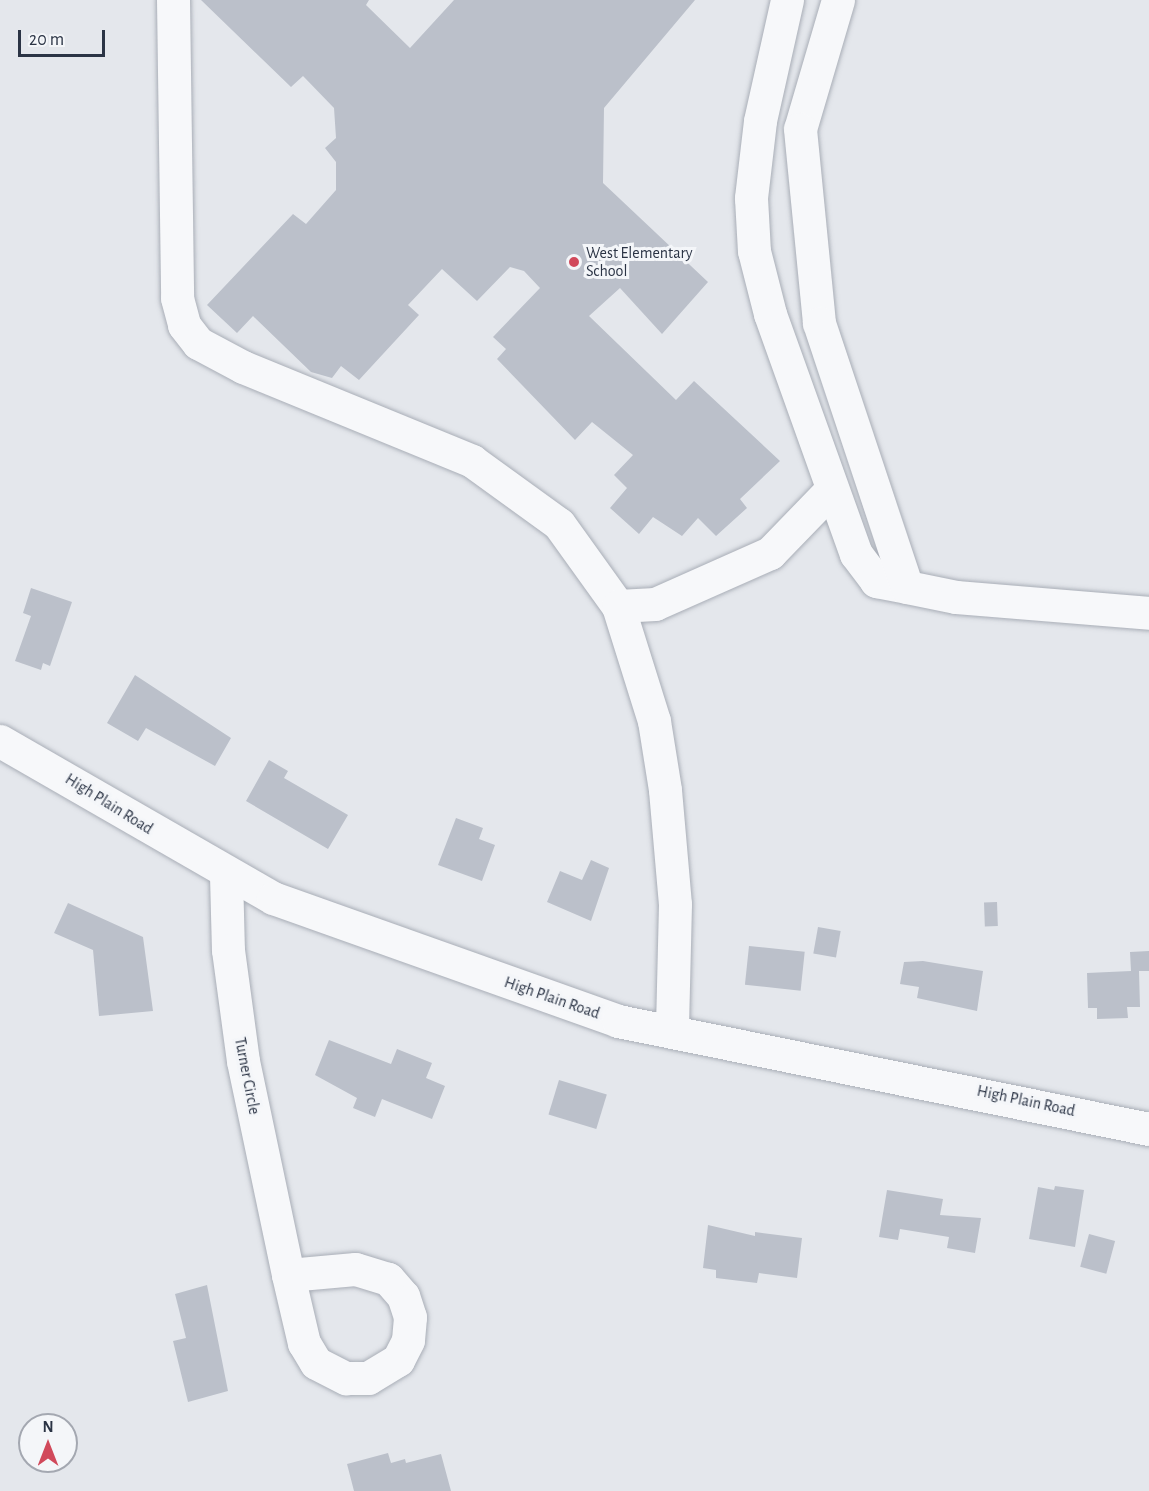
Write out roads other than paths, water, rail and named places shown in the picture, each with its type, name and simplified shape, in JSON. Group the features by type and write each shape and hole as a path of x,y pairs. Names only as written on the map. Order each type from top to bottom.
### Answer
{"street":[{"path":"173,0 177,298 184,326 198,343 243,367 472,461 559,524 618,606 654,721 665,790 675,904 672,1030"},
{"path":"787,0 760,121 751,198 754,250 831,490 856,554 876,580 906,587 967,598 1149,613"},
{"path":"838,0 800,129 819,323 906,587"},
{"path":"618,606 655,604 770,553 831,490"},
{"name":"High Plain Road","path":"0,741 226,876 322,917 618,1021 672,1030 1149,1128"},
{"name":"Turner Circle","path":"226,876 237,1023 288,1275"}],"place":[{"name":"West Elementary School","path":"574,262"}]}
